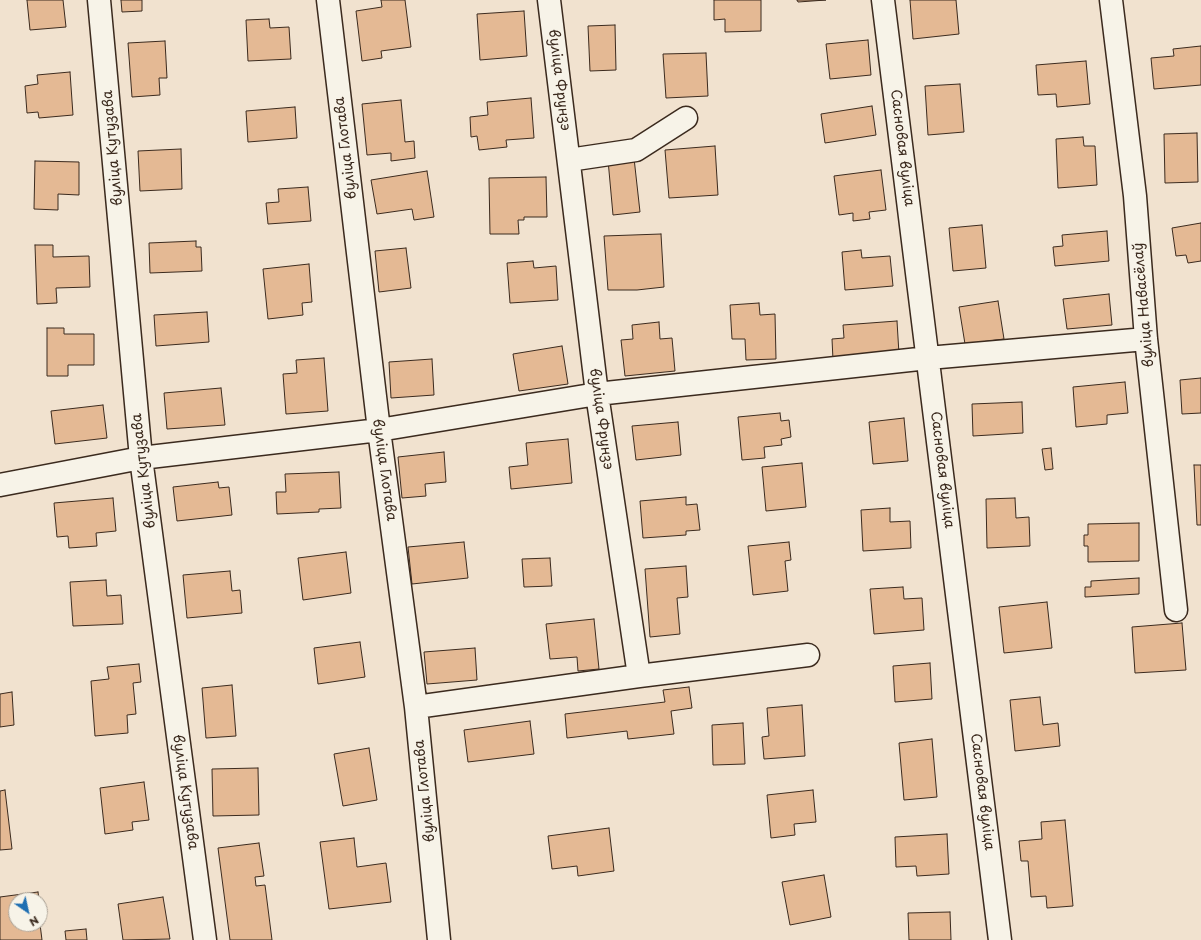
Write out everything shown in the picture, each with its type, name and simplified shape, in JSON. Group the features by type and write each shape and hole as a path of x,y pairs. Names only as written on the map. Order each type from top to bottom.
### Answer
{"street":[{"name":"вуліца Кутузава","path":"99,0 141,458 205,940"},
{"name":"вуліца Глотава","path":"328,0 379,430 416,707 439,940"},
{"name":"вуліца Фрунзэ","path":"549,0 597,394 639,676"},
{"name":"Сасновая вуліца","path":"883,0 1000,940"},
{"name":"вуліца Навасёлаў","path":"1111,0 1135,196 1146,339 1176,610"},
{"path":"569,160 636,150 686,118"},
{"path":"0,485 141,458 379,430 597,394 928,358 1146,339"},
{"path":"416,707 639,676 808,655"}],"building":[{"path":"27,0 63,0 66,27 30,30"},
{"path":"121,0 142,0 142,11 122,12"},
{"path":"381,0 405,0 411,47 381,51 382,58 362,61 356,11 382,7"},
{"path":"714,0 761,0 761,31 725,32 725,19 714,20"},
{"path":"797,0 826,0 798,2"},
{"path":"910,0 956,0 959,34 913,39"},
{"path":"524,11 527,56 480,60 477,14"},
{"path":"269,19 270,28 289,27 291,59 248,61 246,20"},
{"path":"615,25 616,70 590,71 588,26"},
{"path":"868,40 871,75 830,79 826,44"},
{"path":"165,41 167,78 159,78 160,95 132,97 128,43"},
{"path":"1201,46 1201,85 1154,89 1151,58 1174,56 1173,49"},
{"path":"706,53 708,96 666,98 663,54"},
{"path":"1086,61 1090,104 1057,107 1056,94 1038,95 1036,65"},
{"path":"70,72 73,115 39,118 38,112 27,113 25,86 38,84 37,75"},
{"path":"960,84 964,132 928,135 925,86"},
{"path":"531,98 534,138 506,140 507,147 479,150 477,136 471,137 470,117 488,115 487,102"},
{"path":"401,100 405,142 414,141 415,158 391,161 391,153 367,155 362,104"},
{"path":"872,106 876,135 825,143 821,114"},
{"path":"295,107 297,138 248,142 246,111"},
{"path":"1197,133 1198,182 1165,183 1164,134"},
{"path":"1083,137 1084,146 1095,146 1097,185 1058,188 1056,139"},
{"path":"715,146 718,195 669,198 665,150"},
{"path":"181,149 182,189 140,191 138,151"},
{"path":"634,158 640,212 613,215 608,160"},
{"path":"35,161 79,162 79,195 58,194 58,210 34,209"},
{"path":"881,170 886,210 869,212 870,219 853,221 853,213 839,215 834,176"},
{"path":"427,171 434,217 414,220 412,209 377,214 371,180"},
{"path":"546,177 547,217 524,217 524,220 518,220 519,234 490,234 489,178"},
{"path":"308,187 311,221 268,224 266,203 279,202 278,189"},
{"path":"1201,223 1201,261 1188,263 1186,255 1176,256 1172,228"},
{"path":"982,225 986,268 953,271 949,228"},
{"path":"1107,231 1109,261 1055,266 1053,247 1063,246 1062,235"},
{"path":"661,234 664,287 637,290 608,290 604,236"},
{"path":"196,241 196,247 201,247 202,271 150,273 149,243"},
{"path":"35,245 53,245 53,257 89,256 90,287 56,288 57,303 37,304"},
{"path":"406,248 411,288 379,292 375,251"},
{"path":"861,250 862,258 890,256 893,286 845,290 842,252"},
{"path":"533,261 534,268 556,266 558,300 510,303 507,263"},
{"path":"309,264 312,302 302,303 303,315 268,319 263,269"},
{"path":"1109,294 1112,325 1067,329 1063,299"},
{"path":"998,301 1004,339 965,344 959,307"},
{"path":"759,303 760,315 775,314 776,359 746,360 745,339 732,339 730,305"},
{"path":"207,312 209,342 156,346 154,315"},
{"path":"897,321 899,354 833,360 832,339 844,338 843,325"},
{"path":"659,322 660,339 672,338 675,371 625,376 621,340 633,339 632,325"},
{"path":"47,328 64,328 64,334 94,334 94,365 68,365 68,376 47,376"},
{"path":"562,346 568,384 519,391 513,354"},
{"path":"324,358 328,411 286,414 283,374 297,373 296,360"},
{"path":"432,359 434,395 391,398 389,362"},
{"path":"1201,378 1201,413 1182,414 1180,380"},
{"path":"1125,382 1128,413 1107,415 1107,424 1076,427 1073,387"},
{"path":"221,388 225,425 167,429 164,393"},
{"path":"1022,402 1023,433 973,436 972,404"},
{"path":"103,405 107,438 55,444 51,411"},
{"path":"780,413 781,421 789,420 791,437 781,439 782,445 764,447 765,458 742,460 738,417"},
{"path":"904,418 908,461 873,464 869,422"},
{"path":"678,422 681,455 636,460 632,426"},
{"path":"568,439 572,483 511,489 509,467 528,465 526,443"},
{"path":"1051,448 1053,469 1045,470 1042,449"},
{"path":"444,452 446,482 425,484 426,496 402,498 398,457"},
{"path":"802,463 806,507 766,511 762,467"},
{"path":"1194,465 1201,465 1201,525 1197,525"},
{"path":"339,472 341,508 319,509 319,512 277,514 276,492 286,492 285,474"},
{"path":"218,482 219,488 229,487 232,515 177,521 173,487"},
{"path":"686,497 686,505 697,504 700,530 686,531 686,535 643,538 640,501"},
{"path":"113,498 116,531 96,533 97,546 69,548 68,536 57,537 54,503"},
{"path":"1015,498 1016,518 1029,517 1030,546 987,548 986,499"},
{"path":"890,508 890,522 910,521 911,548 863,551 861,510"},
{"path":"1139,523 1139,561 1088,562 1088,546 1084,546 1084,535 1088,535 1088,524"},
{"path":"464,542 468,578 412,584 408,547"},
{"path":"789,542 791,560 785,561 788,591 753,595 748,546"},
{"path":"346,552 351,593 303,600 298,558"},
{"path":"550,558 552,586 524,587 522,559"},
{"path":"686,566 688,597 677,598 680,634 650,637 645,569"},
{"path":"230,571 232,591 240,590 242,613 187,618 183,575"},
{"path":"1139,578 1139,594 1085,597 1085,587 1091,587 1091,581"},
{"path":"106,580 107,596 121,595 123,624 73,626 70,582"},
{"path":"903,587 904,599 922,598 924,630 874,634 870,589"},
{"path":"1047,602 1052,648 1004,653 999,607"},
{"path":"594,619 599,669 578,671 577,657 550,659 546,624"},
{"path":"1182,623 1186,670 1135,673 1132,627"},
{"path":"360,642 365,677 318,684 314,648"},
{"path":"475,648 477,680 427,684 424,652"},
{"path":"930,663 932,699 895,702 893,666"},
{"path":"139,664 141,682 133,683 136,714 127,715 128,733 95,736 91,681 109,679 107,667"},
{"path":"232,685 236,736 206,738 202,688"},
{"path":"689,687 692,708 671,711 674,734 628,739 627,731 567,738 565,714 665,702 663,690"},
{"path":"12,692 14,725 0,727 0,694"},
{"path":"1040,697 1043,725 1058,723 1060,746 1015,751 1010,700"},
{"path":"802,705 805,756 764,759 762,737 769,736 767,708"},
{"path":"530,721 534,754 468,762 464,730"},
{"path":"743,723 745,764 713,765 712,725"},
{"path":"932,739 937,797 904,800 899,743"},
{"path":"369,748 377,800 343,806 334,754"},
{"path":"258,768 259,815 213,816 212,769"},
{"path":"144,782 149,820 132,822 133,830 105,834 100,788"},
{"path":"5,790 12,849 0,850 0,791"},
{"path":"813,790 816,822 794,824 795,835 771,838 767,795"},
{"path":"1065,820 1073,906 1047,908 1046,896 1031,897 1028,861 1021,861 1019,841 1042,839 1041,822"},
{"path":"609,828 614,871 578,876 577,866 552,869 548,836"},
{"path":"947,834 949,874 917,876 916,866 896,867 895,837"},
{"path":"354,838 357,867 386,863 391,902 329,909 320,842"},
{"path":"259,843 264,876 255,877 256,886 265,885 272,940 230,940 218,848"},
{"path":"824,875 831,917 790,925 782,882"},
{"path":"8,896 8,932 41,932 42,940 0,940 0,897"},
{"path":"163,897 170,939 123,940 118,904"},
{"path":"950,912 951,940 909,940 908,913"},
{"path":"86,929 87,940 66,940 65,931"}]}
